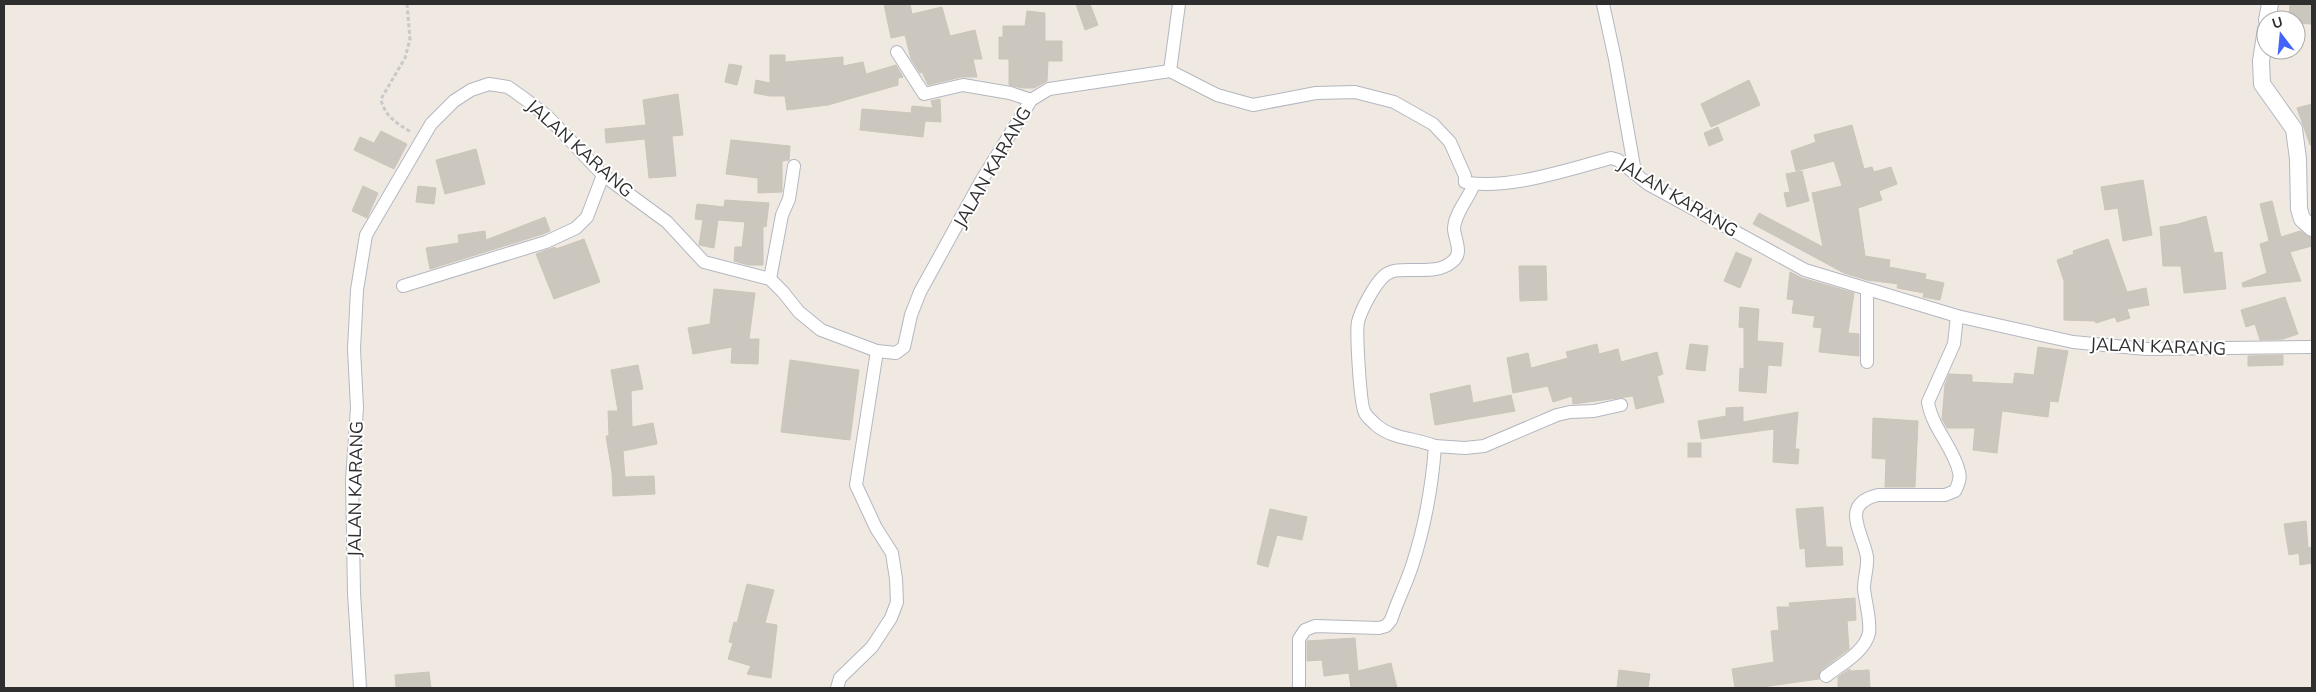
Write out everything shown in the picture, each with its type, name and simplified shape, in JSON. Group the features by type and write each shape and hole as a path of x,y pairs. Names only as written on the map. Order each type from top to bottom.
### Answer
{"street":[{"path":"1179,4 1170,71 1217,95 1253,105 1316,93 1355,92 1394,102 1433,124 1444,134 1450,142 1466,176 1465,182 1474,184 1456,219 1454,228 1458,249 1454,261 1444,267 1429,270 1396,271 1384,276 1363,308 1358,324 1360,388 1364,413 1386,433 1420,440 1435,446 1465,448 1484,446 1557,415 1570,412 1594,411 1621,405"},
{"path":"1603,4 1635,172"},
{"path":"897,52 924,94 963,85 1001,91 1031,100"},
{"path":"2261,60 2262,84 2294,129 2298,159 2299,209 2302,219 2312,228"},
{"name":"JALAN KARANG","path":"360,688 354,593 352,480 357,408 354,349 356,290 366,235 431,124 454,101 471,90 489,84 508,87 547,116 603,175 667,222 704,262 770,279 783,292 798,312 821,330 877,352 896,353 904,347 920,292 980,183 1031,100 1049,89 1170,71"},
{"name":"JALAN KARANG","path":"1474,184 1489,184 1542,176 1611,158 1618,160 1648,184 1806,270 1957,316 2073,342 2146,349 2312,347"},
{"path":"770,279 782,215 789,199 794,166"},
{"path":"403,286 546,242 576,228 587,217 603,175"},
{"path":"1867,290 1867,362"},
{"path":"1826,676 1860,648 1869,634 1864,587 1867,560 1856,522 1857,510 1860,504 1868,498 1878,496 1945,495 1955,491 1959,483 1960,473 1937,430 1928,402 1954,344 1957,316"},
{"path":"837,688 840,678 872,647 891,618 897,602 892,553 876,528 856,485 877,352"},
{"path":"1298,688 1299,639 1305,630 1315,626 1379,628 1386,626 1391,620 1411,568 1427,512 1433,479 1435,446"}],"path":[{"path":"407,4 410,39 405,58 381,99 383,107 394,122 422,139"}],"building":[{"path":"884,4 910,4 912,14 942,7 950,36 975,30 982,59 973,59 977,77 961,77 928,85 922,72 920,73 911,59 905,35 891,38"},
{"path":"1076,4 1090,4 1098,25 1085,30"},
{"path":"2290,4 2312,4 2312,24 2306,24 2306,10 2290,10"},
{"path":"1027,11 1045,13 1045,41 1062,41 1062,61 1048,61 1047,81 1034,88 1009,85 1009,59 999,59 999,37 1003,37 1003,26 1025,26"},
{"path":"770,55 785,55 785,62 843,57 843,66 863,62 866,74 896,65 903,77 898,78 898,85 828,105 787,110 785,96 754,93 756,80 770,83"},
{"path":"729,64 742,66 737,85 725,82"},
{"path":"1749,80 1760,105 1711,127 1701,104"},
{"path":"678,94 683,135 672,136 676,176 649,178 645,139 606,143 605,129 646,125 643,100"},
{"path":"940,99 941,122 925,121 923,137 860,130 862,109 911,113 912,106 933,108 931,101"},
{"path":"2312,104 2312,145 2310,145 2297,108"},
{"path":"1852,125 1864,169 1872,167 1874,172 1891,167 1897,184 1879,191 1882,200 1858,208 1865,256 1890,260 1889,267 1926,274 1925,279 1944,283 1940,300 1923,297 1924,293 1897,288 1898,284 1867,280 1844,273 1753,224 1759,213 1823,247 1812,193 1842,186 1834,161 1796,171 1791,151 1816,142 1814,135"},
{"path":"1718,127 1723,140 1709,146 1704,133"},
{"path":"381,131 407,144 394,169 354,150 360,137 374,143"},
{"path":"731,140 790,146 789,160 782,161 782,192 758,193 758,178 726,174"},
{"path":"476,149 485,184 445,194 436,160"},
{"path":"1802,171 1809,201 1787,207 1784,193 1790,192 1786,174"},
{"path":"2143,180 2152,235 2123,241 2118,208 2105,210 2101,187"},
{"path":"363,186 378,193 367,218 352,211"},
{"path":"418,186 436,188 434,204 416,202"},
{"path":"725,200 769,203 766,227 763,226 763,265 748,265 734,261 735,247 742,247 745,222 718,220 714,248 699,245 703,220 695,219 697,204 724,207"},
{"path":"2272,201 2281,237 2300,231 2312,238 2312,246 2290,252 2301,281 2243,287 2242,283 2267,273 2260,244 2269,241 2260,204"},
{"path":"2206,216 2214,253 2222,252 2226,289 2184,293 2181,266 2163,266 2160,227"},
{"path":"545,217 550,231 430,269 426,248 459,243 458,235 485,231 486,240"},
{"path":"584,239 600,282 554,299 536,254"},
{"path":"2108,239 2127,292 2146,288 2149,305 2127,309 2130,318 2117,322 2115,317 2096,323 2095,321 2064,320 2064,281 2057,260 2074,254 2073,251"},
{"path":"1736,252 1752,259 1740,288 1724,281"},
{"path":"1519,266 1546,266 1547,300 1520,301"},
{"path":"1790,272 1802,278 1854,293 1848,333 1859,334 1859,356 1819,352 1822,328 1813,327 1815,316 1792,313 1794,300 1787,299"},
{"path":"714,289 755,293 749,339 759,339 758,364 731,363 732,347 693,354 688,328 710,324"},
{"path":"2285,297 2298,334 2283,339 2260,340 2255,324 2246,327 2241,310"},
{"path":"1740,307 1759,309 1757,341 1783,343 1781,366 1768,365 1766,393 1739,391 1740,368 1744,369 1744,328 1739,327"},
{"path":"1597,344 1599,354 1618,349 1621,362 1657,352 1663,374 1657,376 1664,402 1636,409 1633,396 1573,404 1572,396 1553,402 1548,386 1513,393 1507,358 1528,353 1531,368 1568,358 1566,352"},
{"path":"1690,344 1708,346 1705,371 1686,369"},
{"path":"2038,347 2068,351 2058,402 2050,401 2048,417 2002,411 1997,453 1973,450 1975,428 1947,428 1942,419 1945,384 1949,374 1972,375 1972,382 2013,384 2015,373 2034,375"},
{"path":"2283,355 2283,365 2248,366 2248,356"},
{"path":"790,360 859,370 850,440 781,432"},
{"path":"638,365 643,389 631,391 632,427 653,423 657,444 623,451 625,477 654,476 655,494 613,496 612,472 606,436 609,436 608,411 618,411 611,370"},
{"path":"1470,385 1473,403 1511,395 1515,411 1435,425 1430,394"},
{"path":"1743,407 1743,422 1798,412 1795,449 1799,449 1798,464 1773,462 1774,429 1701,439 1698,421 1726,416 1726,408"},
{"path":"1873,418 1918,421 1915,487 1885,487 1886,459 1872,458"},
{"path":"1688,443 1701,443 1701,457 1688,457"},
{"path":"1823,507 1826,547 1842,547 1843,565 1806,567 1805,548 1800,549 1796,509"},
{"path":"1270,509 1307,517 1302,540 1277,535 1268,567 1257,564"},
{"path":"2306,521 2308,548 2312,547 2312,563 2300,565 2299,553 2289,555 2284,524"},
{"path":"747,584 774,590 765,623 777,625 771,678 747,674 751,666 728,659 733,643 729,642 734,622 737,623"},
{"path":"1855,598 1856,620 1847,621 1849,649 1821,670 1819,679 1755,688 1735,688 1732,669 1774,662 1771,631 1779,630 1777,607 1790,607 1789,603"},
{"path":"1355,638 1358,671 1391,663 1397,688 1351,688 1349,673 1324,676 1322,660 1307,661 1307,641"},
{"path":"1850,669 1850,671 1869,670 1870,688 1838,688 1838,677"},
{"path":"1619,670 1650,674 1648,688 1617,688"},
{"path":"429,672 431,688 396,688 395,675"}]}
